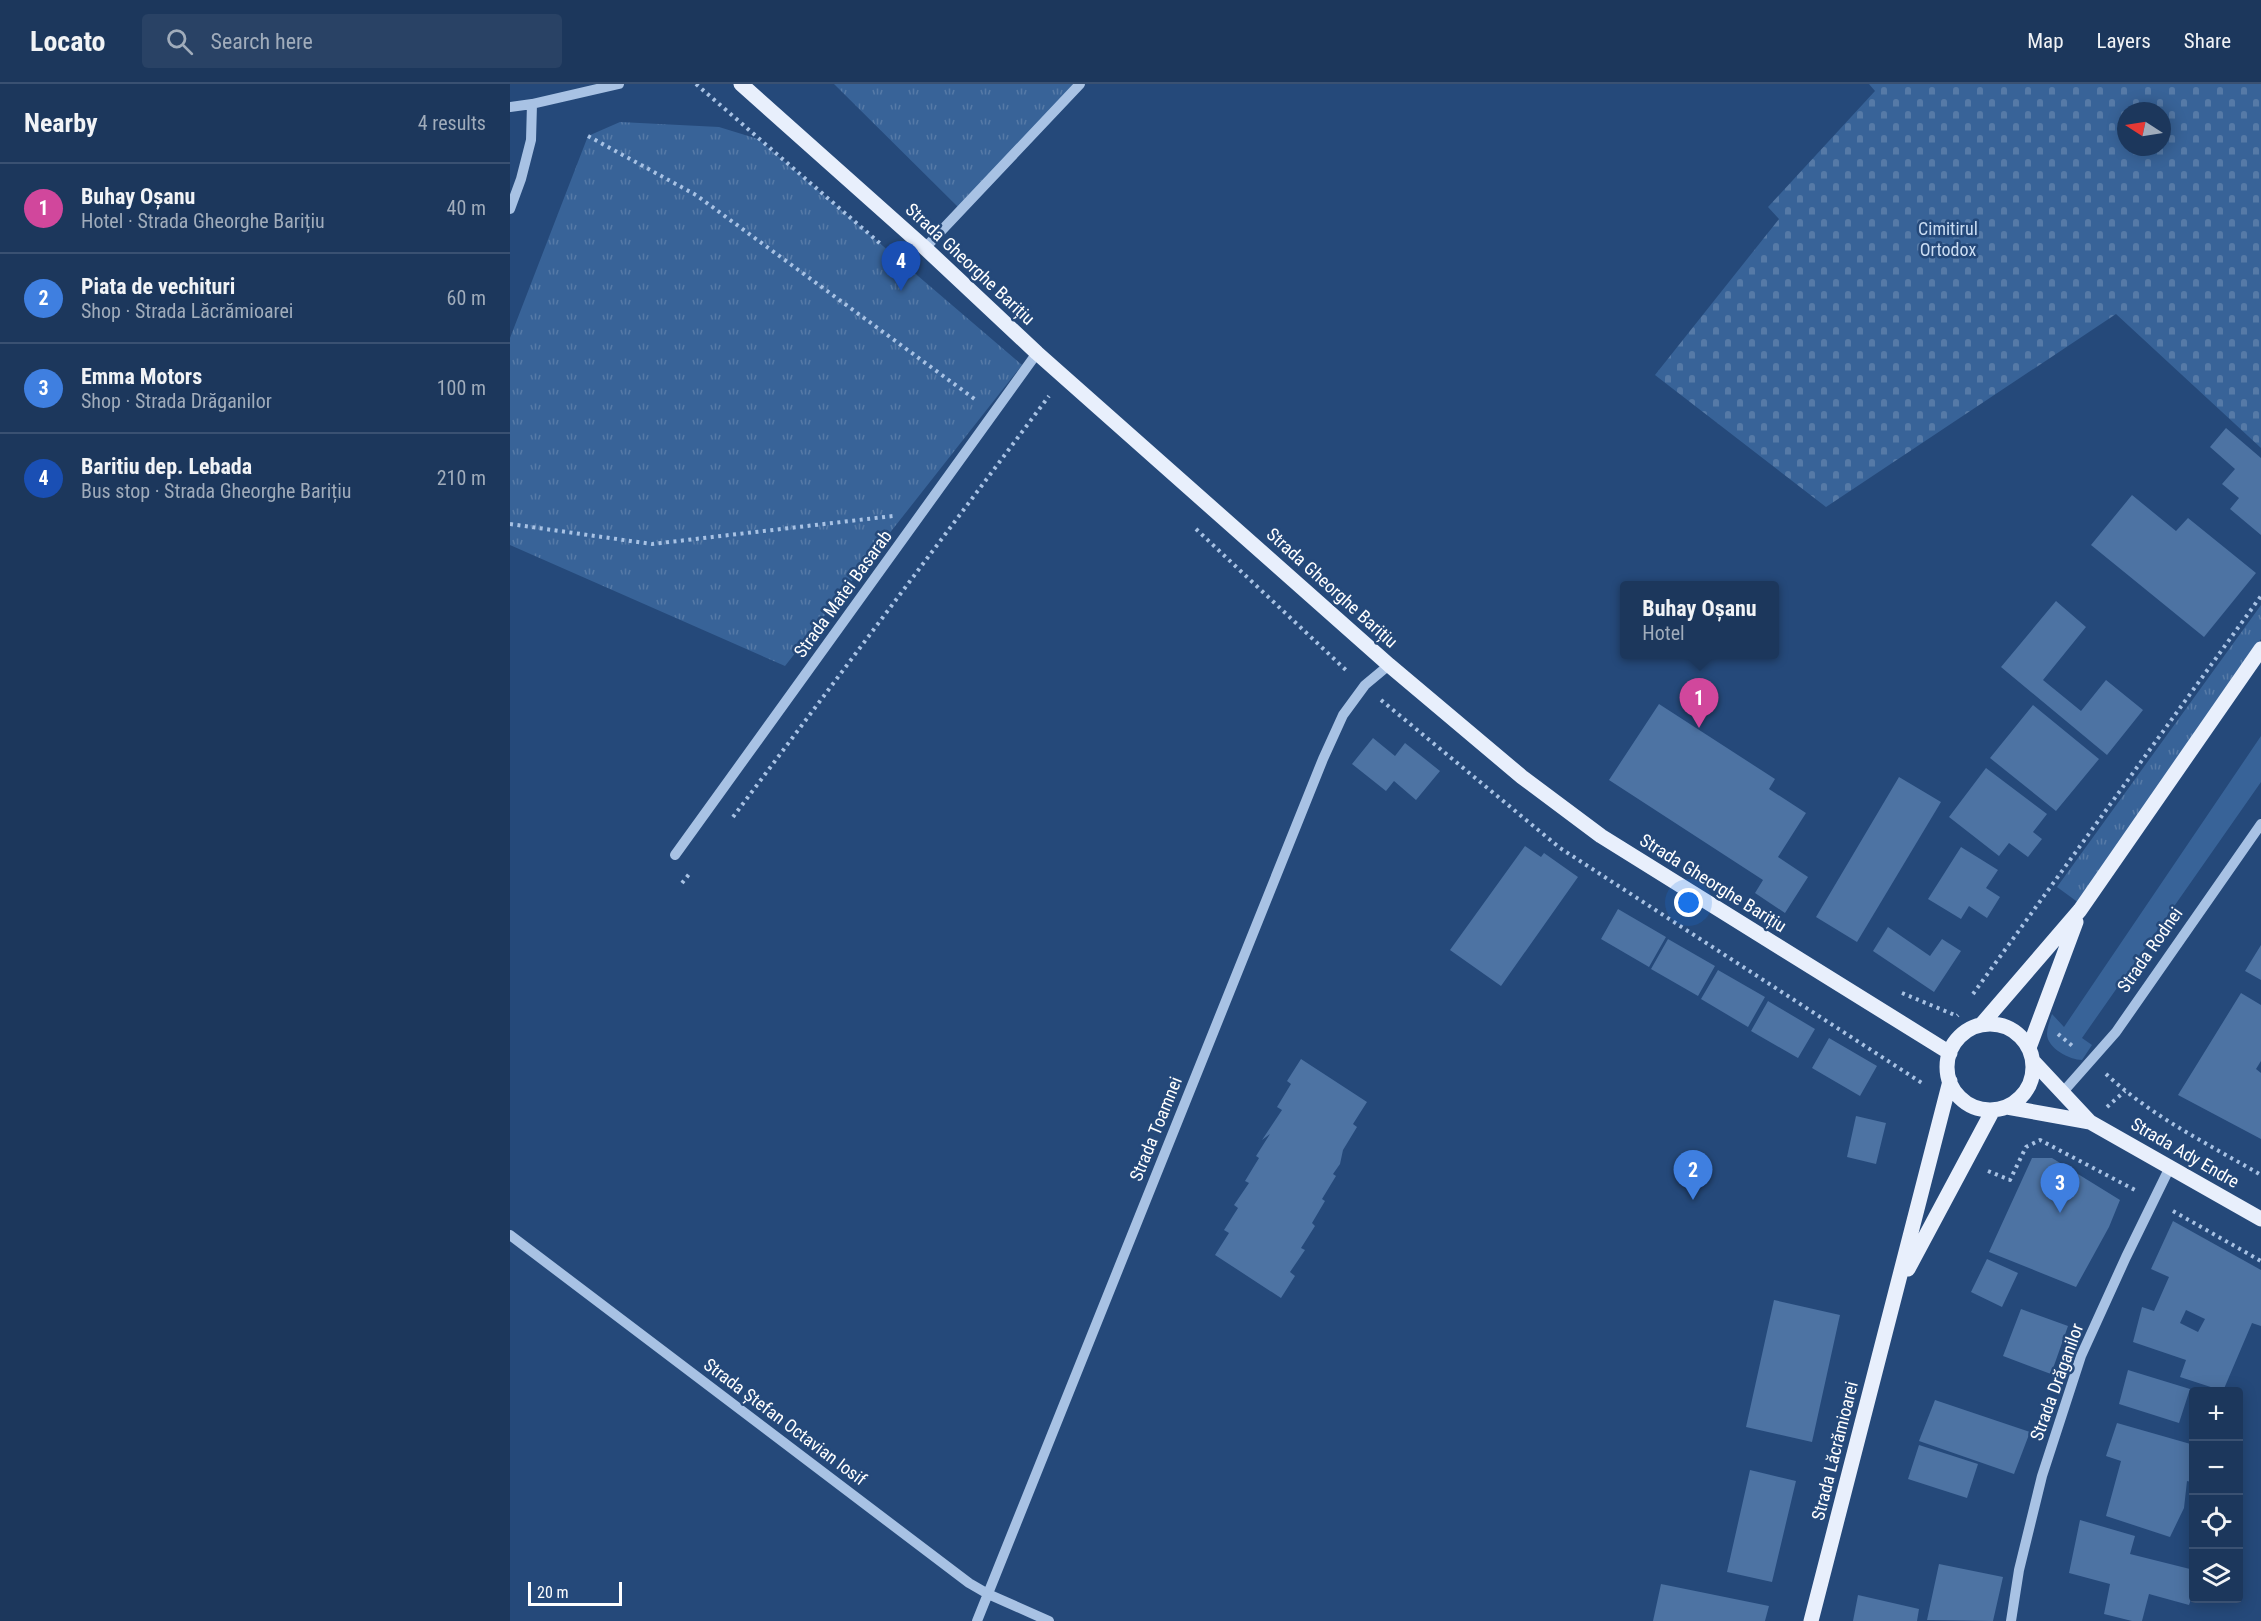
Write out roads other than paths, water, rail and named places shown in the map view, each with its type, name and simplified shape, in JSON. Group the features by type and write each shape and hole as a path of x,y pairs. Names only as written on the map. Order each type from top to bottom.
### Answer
{"main road":[{"name":"Strada Gheorghe Barițiu","path":"741,84 925,248 1037,353 1389,664 1522,777 1601,836 1950,1053"},
{"path":"1981,1025 2080,910 2261,650"},
{"path":"2031,1055 2020,1036 2008,1028 1995,1024 1981,1025 1968,1031 1957,1040 1950,1053 1947,1067 1950,1081 1956,1094 1967,1103 1980,1109 2000,1109 2019,1100 2028,1089 2033,1076 2031,1055 2080,910"},
{"name":"Strada Ady Endre","path":"2031,1055 2090,1122 2261,1219"},
{"name":"Strada Lăcrămioarei","path":"1811,1621 1950,1081"},
{"name":"Strada Ady Endre","path":"2000,1109 2090,1122"},
{"name":"Strada Lăcrămioarei","path":"1896,1290 2000,1109"}],"street":[{"path":"510,107 619,84"},
{"path":"925,248 1080,84"},
{"path":"510,209 531,140 532,104"},
{"name":"Strada Matei Basarab","path":"675,855 1037,353"},
{"name":"Strada Toamnei","path":"977,1621 1323,759 1349,708 1365,685 1389,664"},
{"name":"Strada Rodnei","path":"2062,1092 2116,1032 2261,824"},
{"name":"Strada Drăganilor","path":"2011,1621 2019,1570 2042,1476 2081,1356 2170,1167"},
{"name":"Strada Ștefan Octavian Iosif","path":"510,1235 969,1583 1049,1621"}],"place":[{"name":"Baritiu dep. Lebada","path":"901,291"},
{"name":"Buhay Oșanu","path":"1699,728"},
{"name":"Piata de vechituri","path":"1693,1200"},
{"name":"Emma Motors","path":"2060,1213"}],"park label":[{"name":"Cimitirul Ortodox","path":"1948,239"}]}
